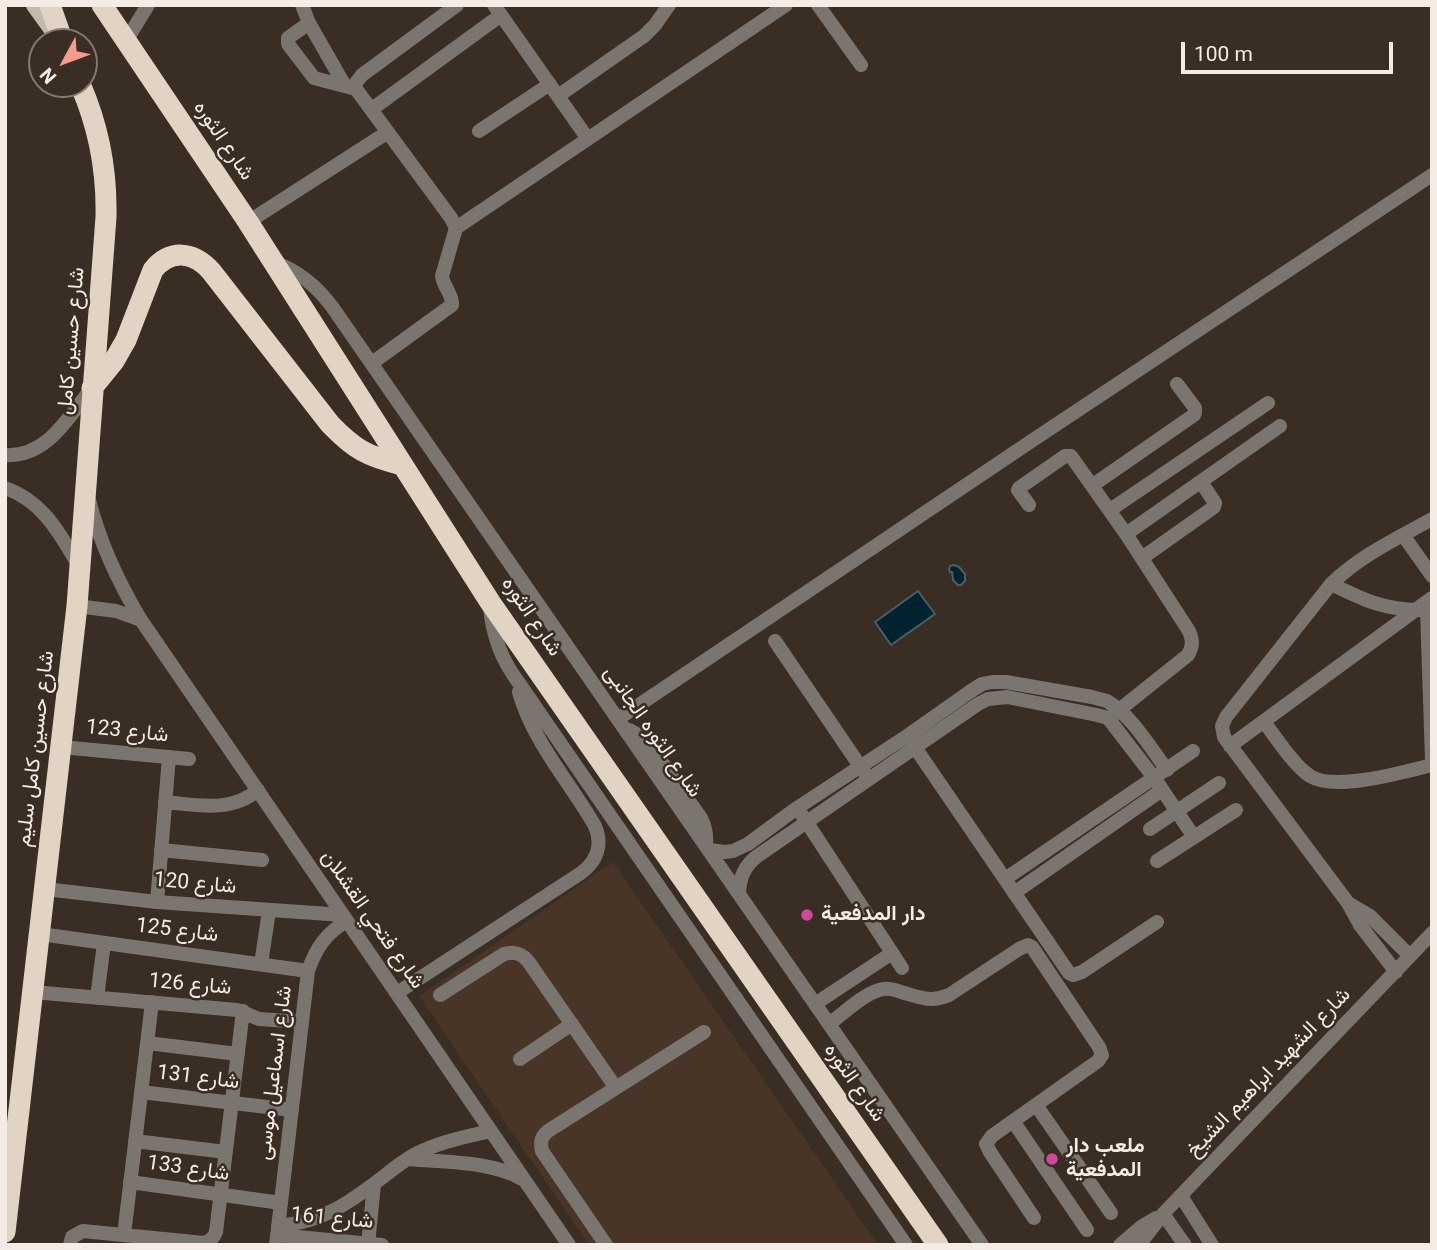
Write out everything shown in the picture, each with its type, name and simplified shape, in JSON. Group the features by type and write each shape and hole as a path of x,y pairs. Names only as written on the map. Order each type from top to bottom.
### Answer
{"highway":[{"name":"شارع الثوره","path":"102,5 248,222 490,603 938,1245"},
{"path":"39,7 53,28"},
{"name":"شارع حسين كامل","path":"77,606 106,225 106,188 99,140 86,98"},
{"path":"92,388 114,361 126,340 153,270 161,261 184,255 202,262 211,271 330,424 344,438 366,454 402,465"},
{"name":"شارع حسين كامل سليم","path":"5,1232 77,606"}],"street":[{"path":"126,41 148,5"},
{"path":"302,5 309,23 350,87 372,109 451,218 456,229"},
{"path":"309,23 288,38 288,44 314,78 350,87 457,5"},
{"path":"479,131 644,36 655,26 669,5"},
{"path":"372,363 452,305 453,301 442,278 456,229 786,5"},
{"path":"818,5 861,65"},
{"path":"372,109 498,10 588,139"},
{"path":"248,222 388,132"},
{"path":"621,724 1044,432 1432,175"},
{"name":"شارع الثوره الجانبى","path":"272,261 296,272 317,288 333,308 982,1245"},
{"path":"1093,485 1194,415 1195,408 1177,384"},
{"path":"5,455 29,453 45,444 92,388"},
{"path":"1110,510 1268,403"},
{"path":"1126,534 1280,426"},
{"path":"1210,442 1226,464"},
{"path":"1029,505 1018,488 1065,456 1071,456 1110,510 1189,631 1193,641 1188,655 1114,714"},
{"path":"1142,558 1214,507 1215,503 1201,482"},
{"name":"شارع فتحي القشلان","path":"85,486 105,550 141,620 569,1245"},
{"path":"5,488 23,496 43,512 59,531 80,567"},
{"path":"1396,972 1221,730 1226,717 1331,584 1360,559 1432,519"},
{"path":"1403,535 1432,576"},
{"path":"1331,584 1374,604 1426,607"},
{"path":"490,603 497,643 516,679 906,1245"},
{"path":"77,606 116,611 141,620"},
{"path":"1230,746 1426,607"},
{"path":"1264,722 1299,766 1310,776 1322,781 1386,776 1432,763 1426,607"},
{"path":"775,641 865,773"},
{"path":"397,993 581,873 597,855 599,840 595,825 534,731 516,679"},
{"path":"739,893 743,872 751,861 911,741 971,691 982,684 992,682 1017,683 1107,701 1161,779 1194,837"},
{"path":"911,741 1066,970 1073,975 1082,972 1157,922"},
{"name":"شارع 123","path":"61,747 189,759"},
{"path":"1014,893 1193,751"},
{"path":"157,902 169,757"},
{"path":"707,848 725,852 741,847 797,808 865,773"},
{"path":"1005,879 1161,779"},
{"path":"1150,829 1219,783"},
{"path":"165,802 225,806 245,799 257,790"},
{"path":"797,808 902,968"},
{"path":"1157,861 1236,810"},
{"path":"741,847 751,861"},
{"path":"161,850 262,860"},
{"name":"شارع 120","path":"45,889 157,902 345,918"},
{"path":"1348,903 1370,916 1410,956"},
{"path":"261,964 269,911"},
{"name":"شارع اسماعيل موسى","path":"277,1235 308,971 323,940 345,918"},
{"name":"شارع الشهيد ابراهيم الشيخ","path":"1139,1245 1163,1214 1432,933"},
{"name":"شارع 125","path":"40,934 308,971"},
{"path":"97,998 104,943"},
{"path":"829,1024 868,995 882,989 931,1000 940,999 1019,949 1028,946 1036,952 1100,1047 1102,1055 1098,1061 988,1139 986,1144 990,1152 1034,1218"},
{"path":"816,1004 892,953"},
{"path":"440,995 504,954 521,954 616,1088"},
{"name":"شارع 126","path":"33,992 243,1011 259,1019 302,1022"},
{"path":"124,1235 152,1002"},
{"path":"70,1245 72,1237 83,1231 201,1243 214,1237 243,1011"},
{"path":"520,1059 572,1024"},
{"path":"606,1245 542,1151 541,1141 548,1131 704,1032"},
{"path":"147,1043 237,1054"},
{"name":"شارع 131","path":"141,1092 292,1110"},
{"path":"1036,1105 1111,1213"},
{"path":"1013,1121 1087,1230"},
{"path":"277,1235 349,1202 407,1159 441,1144 491,1130"},
{"path":"135,1141 226,1152"},
{"path":"407,1159 490,1167 506,1171 525,1181"},
{"name":"شارع 133","path":"130,1182 281,1203"},
{"path":"373,1244 374,1184"},
{"path":"1181,1196 1212,1245"},
{"path":"1120,1245 1141,1227 1163,1214 1185,1245"},
{"name":"شارع 161","path":"277,1235 373,1244"}],"shaded area":[{"path":"613,862 878,1245 589,1245 419,996"}],"water":[{"path":"954,565 965,574 965,581 961,585 953,580 950,572 950,566"},
{"path":"918,591 935,614 891,645 875,622"}],"place":[{"name":"دار المدفعية","path":"807,915"},
{"name":"ملعب دار المدفعية","path":"1052,1159"}]}
